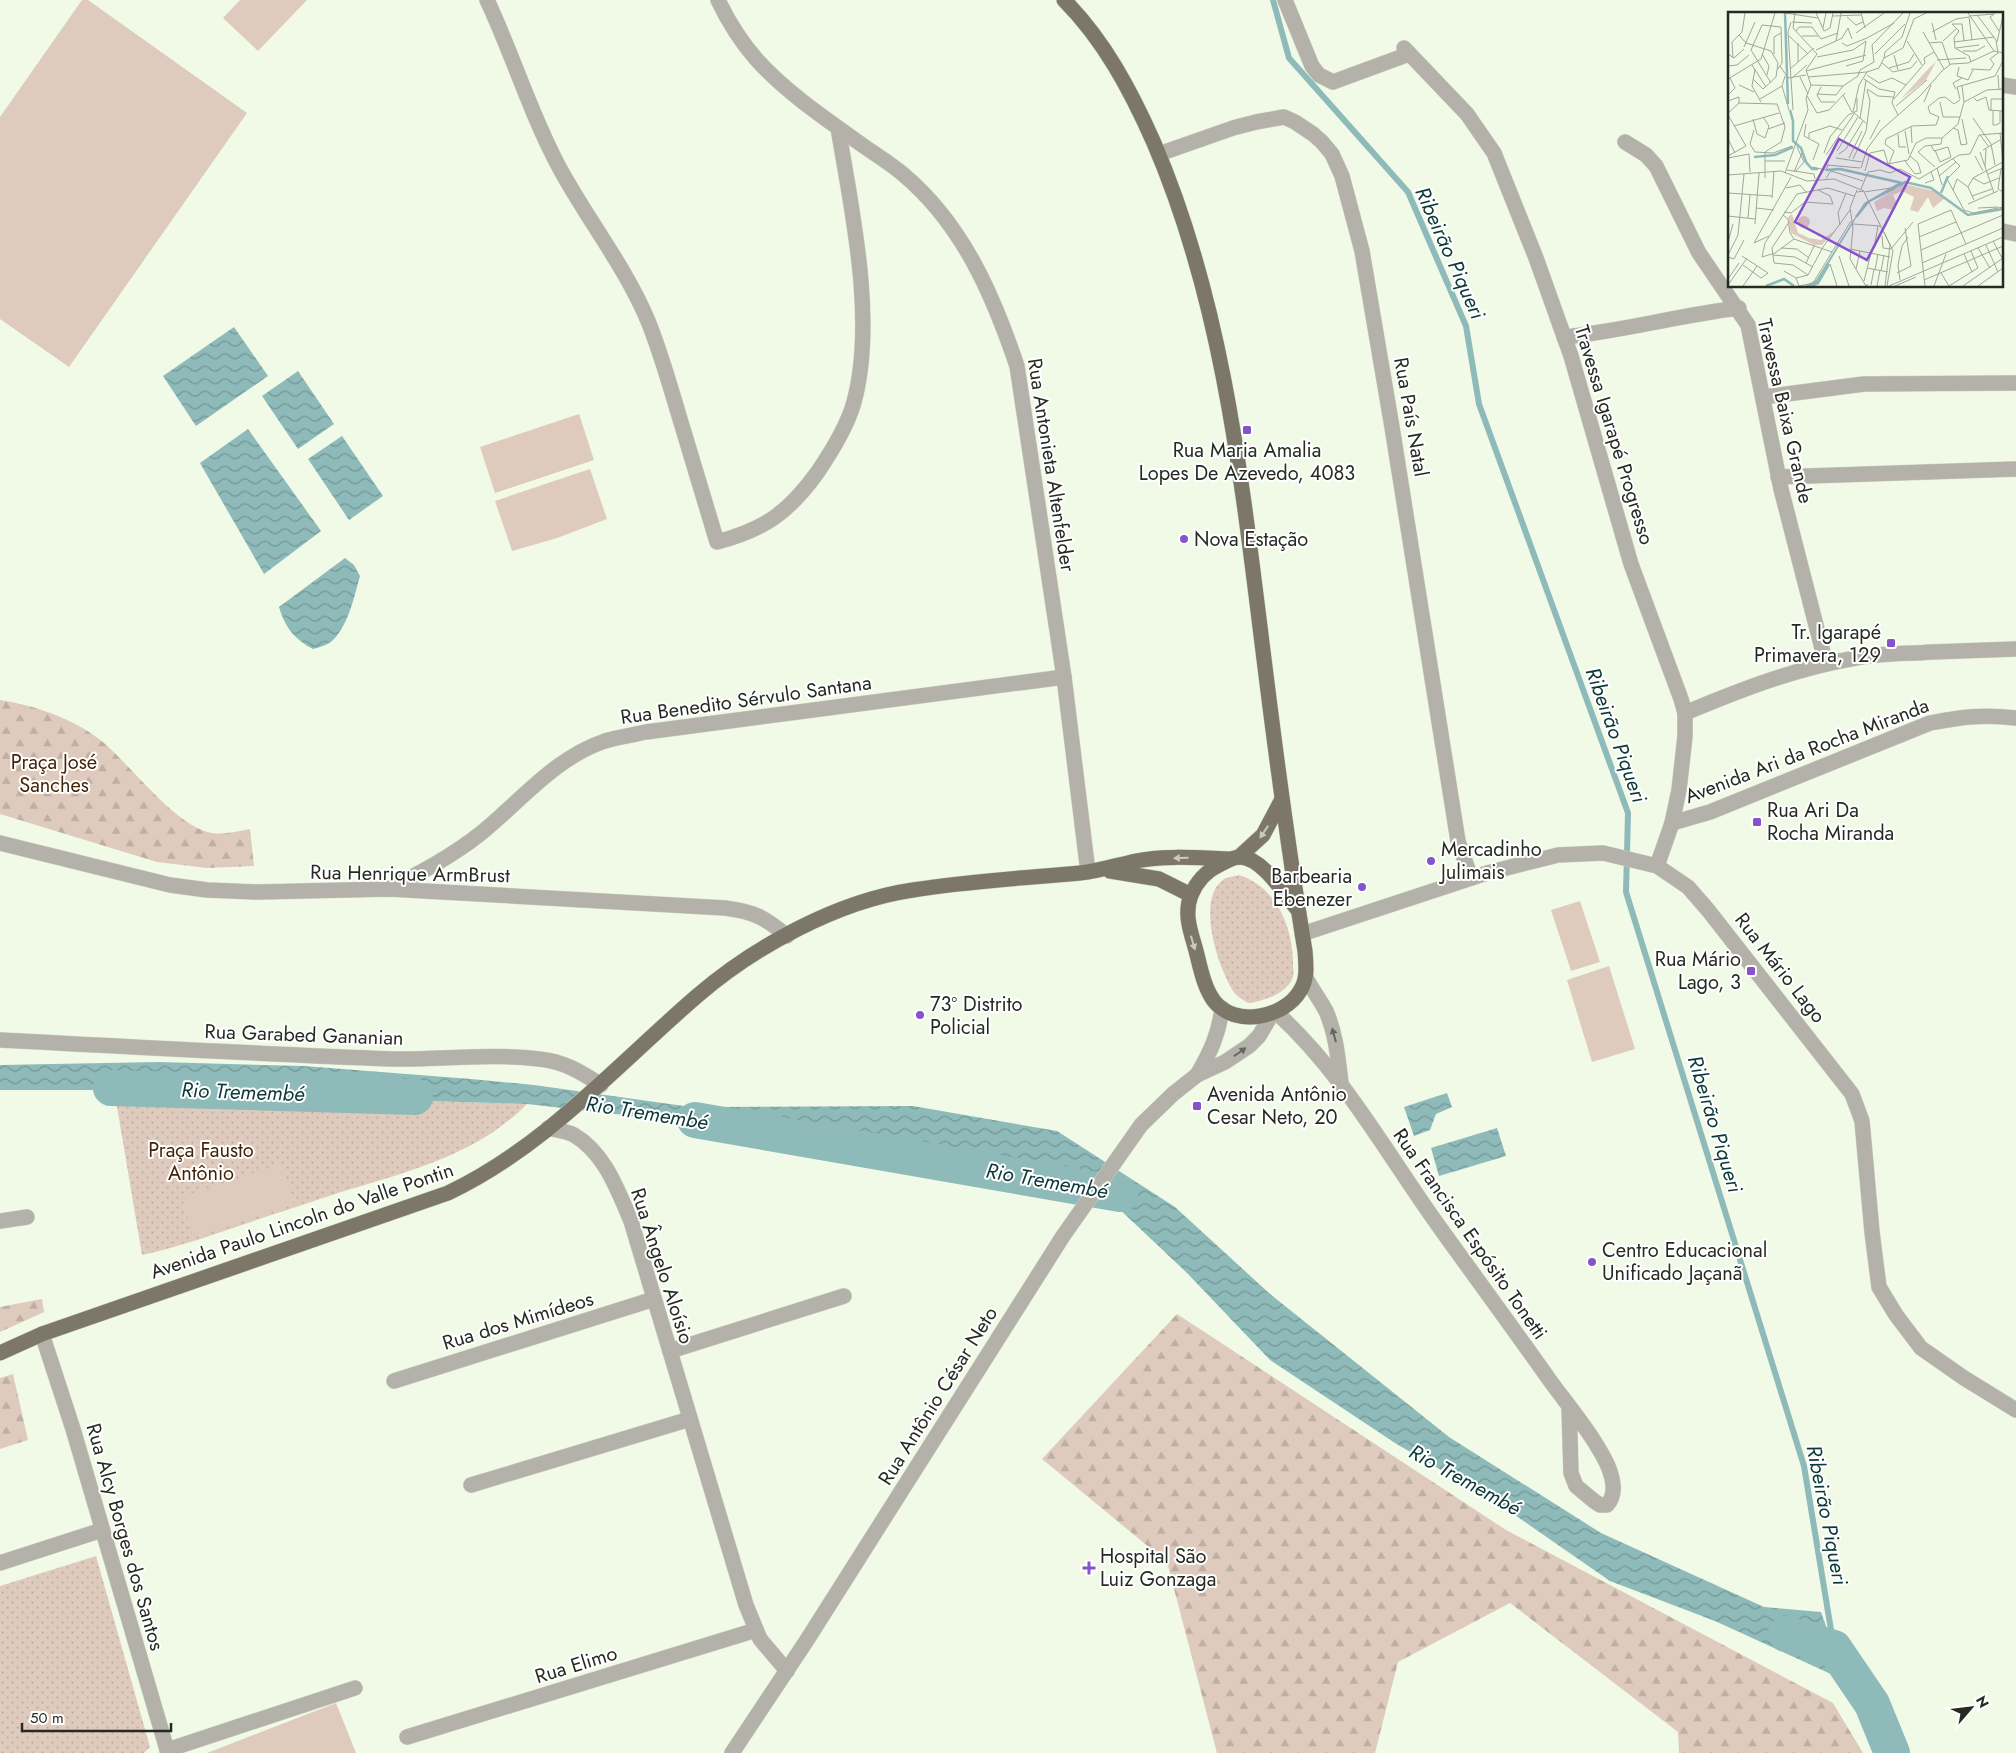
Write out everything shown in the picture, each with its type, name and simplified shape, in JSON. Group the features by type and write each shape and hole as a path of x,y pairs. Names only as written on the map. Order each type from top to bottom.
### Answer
{"main road":[{"path":"1064,0 1104,47 1130,93 1159,154 1192,248 1217,342 1250,544 1281,801 1302,934 1306,978 1294,999 1274,1014 1236,1015 1222,1008 1209,992 1187,922 1188,906 1191,895 1205,874 1235,858 1263,835 1281,801"},
{"name":"Avenida Paulo Lincoln do Valle Pontin","path":"0,1353 42,1334 448,1193 492,1169 548,1128 598,1087 697,996 738,964 826,916 871,900 911,890 1094,871 1138,861 1177,858 1235,858"},
{"path":"1235,858 1250,860 1265,871 1298,910"},
{"name":"Avenida Paulo Lincoln do Valle Pontin","path":"1094,871 1159,879 1191,895"}],"street":[{"path":"487,0 546,143 630,285 648,320 661,356 718,542 743,535 776,519 803,493 829,456 853,404 862,362 862,297 851,205 838,128"},
{"name":"Rua Antonieta Altenfelder","path":"718,0 727,18 757,60 793,94 905,176 936,208 963,243 984,279 1001,318 1017,366 1094,871"},
{"name":"Travessa Igarapé Progresso","path":"1285,0 1312,66 1319,75 1333,82 1406,51 1468,114 1494,152 1536,258 1564,338 1631,564 1685,713 1685,736 1679,790 1672,823 1653,865"},
{"name":"Rua País Natal","path":"1159,154 1233,128 1284,117 1307,130 1322,142 1332,154 1342,176 1356,222 1362,251 1394,437 1458,840 1470,878"},
{"name":"Travessa Baixa Grande","path":"1626,142 1646,155 1656,166 1699,253 1739,308 1748,325 1778,477 1826,664"},
{"path":"1564,338 1599,334 1690,314 1739,308"},
{"path":"1763,398 1864,384 2016,383"},
{"path":"1778,477 2016,469"},
{"path":"1685,713 1746,688 1826,664 1894,653 2016,649"},
{"name":"Rua Benedito Sérvulo Santana","path":"389,889 460,850 482,833 546,775 580,752 605,741 646,732 1064,677"},
{"name":"Avenida Ari da Rocha Miranda","path":"1672,823 1710,812 1930,723 1964,716 1990,715 2016,718"},
{"name":"Rua Henrique ArmBrust","path":"0,844 160,883 207,890 259,892 389,889 725,908 756,914 787,936"},
{"name":"Rua Mário Lago","path":"1302,934 1470,878 1558,855 1603,853 1653,865 1688,887 1852,1094 1862,1121 1879,1286 1896,1315 1921,1348 1964,1378 2016,1410"},
{"path":"1306,978 1325,1011 1332,1028 1337,1048 1341,1083"},
{"name":"Rua Antônio César Neto","path":"1197,1075 1211,1052 1222,1008"},
{"name":"Rua Antônio César Neto","path":"732,1753 787,1671 1063,1236 1141,1125 1173,1094 1197,1075 1225,1062 1249,1046 1259,1036 1274,1014"},
{"name":"Rua Francisca Espósito Tonetti","path":"1274,1014 1293,1027 1341,1083 1410,1187 1569,1407 1599,1451 1611,1474 1614,1490 1612,1500 1607,1505 1600,1505 1576,1486 1571,1473 1569,1407"},
{"name":"Rua Garabed Gananian","path":"0,1040 210,1052 402,1059 505,1057 540,1059 559,1062 578,1070 598,1087"},
{"name":"Rua Ângelo Aloísio","path":"548,1128 573,1134 589,1147 604,1165 631,1221 746,1605 766,1648 787,1671"},
{"path":"0,1221 27,1217"},
{"path":"670,1351 844,1296"},
{"name":"Rua dos Mimídeos","path":"394,1381 654,1299"},
{"name":"Rua Alcy Borges dos Santos","path":"42,1334 73,1429 167,1752"},
{"path":"471,1486 690,1418"},
{"path":"0,1563 102,1530"},
{"name":"Rua Elimo","path":"407,1737 756,1630"},
{"path":"167,1752 355,1688"}],"green space":[{"path":"82,0 88,0 247,113 69,367 0,319 0,117"},
{"path":"240,0 307,0 258,51 223,18"},
{"path":"579,414 594,460 495,493 480,447"},
{"path":"590,469 607,519 557,538 512,551 495,501"},
{"name":"Praça José Sanches","path":"0,700 26,705 65,719 99,739 168,807 198,828 212,833 250,829 254,866 207,868 157,862 0,814"},
{"path":"1239,875 1263,888 1280,909 1289,934 1293,961 1293,977 1286,988 1267,999 1248,1003 1234,993 1227,980 1216,950 1210,917 1211,902 1215,889 1224,879"},
{"path":"1580,901 1600,962 1571,971 1551,910"},
{"path":"1609,966 1635,1049 1592,1062 1567,980"},
{"name":"Praça Fausto Antônio","path":"219,1088 305,1089 426,1101 527,1104 507,1122 486,1136 440,1160 197,1240 142,1255 114,1089 171,1090"},
{"path":"281,1164 294,1204 193,1237 182,1197"},
{"path":"42,1299 44,1312 0,1332 0,1307"},
{"path":"1177,1314 1506,1530 1833,1703 1863,1753 1679,1753 1678,1732 1510,1603 1398,1662 1375,1753 1217,1753 1167,1562 1042,1459"},
{"path":"13,1374 28,1440 0,1449 0,1378"},
{"path":"96,1556 150,1747 144,1753 0,1753 0,1586"},
{"path":"336,1703 356,1753 207,1753"}],"water":[{"path":"234,327 268,376 196,426 163,376"},
{"path":"298,371 334,424 298,449 262,396"},
{"path":"248,429 321,531 264,574 200,463"},
{"path":"342,436 383,496 349,520 308,459"},
{"path":"345,558 354,565 360,576 350,609 344,625 334,639 327,644 313,649 295,637 284,621 279,607"},
{"path":"158,1062 304,1066 471,1079 534,1085 691,1107 913,1106 1057,1131 1175,1207 1270,1294 1449,1437 1601,1533 1764,1607 1821,1612 1846,1681 1715,1621 1610,1581 1499,1504 1395,1443 1270,1360 1187,1273 1114,1204 1017,1162 850,1134 701,1127 624,1115 527,1104 426,1101 305,1089 0,1090 0,1065"},
{"path":"1447,1093 1452,1107 1436,1114 1430,1130 1414,1136 1404,1107"},
{"path":"1497,1128 1506,1156 1439,1176 1431,1148"}],"waterway":[{"name":"Ribeirão Piqueri","path":"1273,0 1289,58 1408,192 1466,326 1479,404 1628,813 1626,892 1804,1466 1834,1648"},
{"name":"Rio Tremembé","path":"111,1088 415,1097"},
{"name":"Rio Tremembé","path":"695,1120 1120,1194"},
{"name":"Rio Tremembé","path":"1786,1634 1834,1648 1872,1704 1892,1753"}],"place":[{"name":"Rua Maria Amalia Lopes De Azevedo, 4083","path":"1247,430"},
{"name":"Nova Estação","path":"1184,539"},
{"name":"Tr. Igarapé Primavera, 129","path":"1891,643"},
{"name":"Rua Ari Da Rocha Miranda","path":"1757,822"},
{"name":"Mercadinho Julimais","path":"1431,861"},
{"name":"Barbearia Ebenezer","path":"1362,887"},
{"name":"Rua Mário Lago, 3","path":"1751,971"},
{"name":"73º Distrito Policial","path":"920,1015"},
{"name":"Avenida Antônio Cesar Neto, 20","path":"1197,1106"},
{"name":"Centro Educacional Unificado Jaçanã","path":"1592,1262"},
{"name":"Hospital São Luiz Gonzaga","path":"1089,1568"}]}
